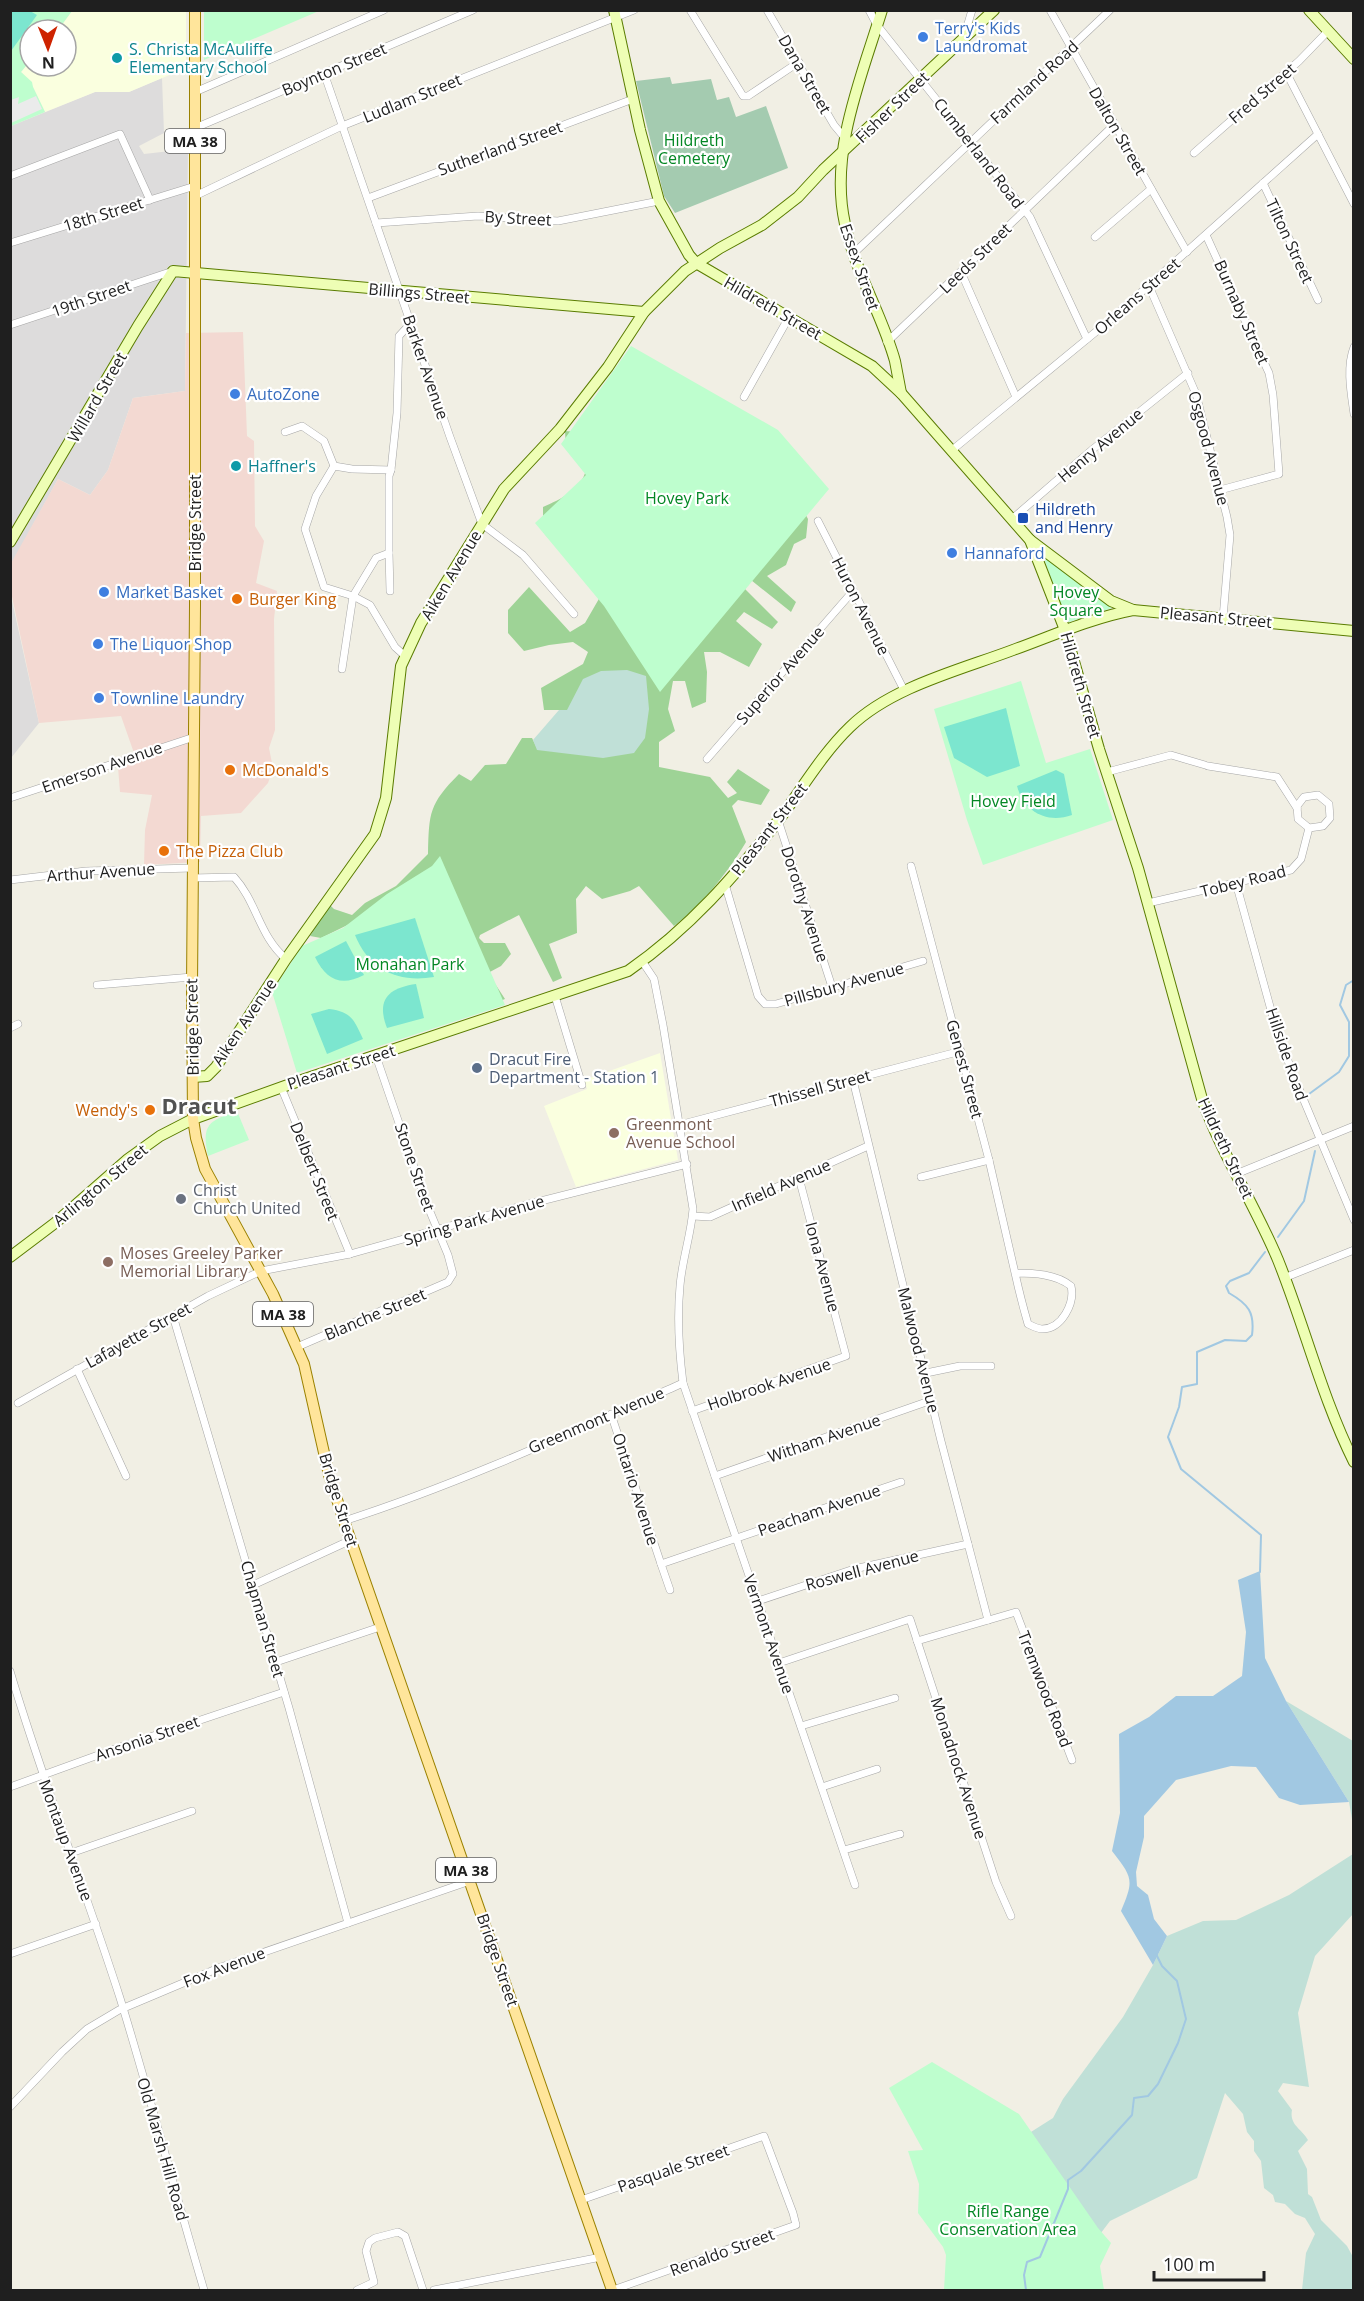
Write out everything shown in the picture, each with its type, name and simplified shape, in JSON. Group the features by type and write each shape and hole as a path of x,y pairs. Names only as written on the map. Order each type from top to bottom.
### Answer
{"main road":[{"name":"Bridge Street","path":"195,10 192,977 193,1119 196,1138 206,1169 261,1271 297,1347 312,1392 329,1474 344,1521 613,2290"}],"street":[{"path":"195,92 384,10"},
{"name":"Boynton Street","path":"195,128 473,10"},
{"name":"Ludlam Street","path":"195,191 342,126 615,15 634,10"},
{"path":"690,10 743,96 748,96 799,62"},
{"name":"Dana Street","path":"767,10 834,125 844,137"},
{"name":"Cumberland Road","path":"869,10 878,25 1025,210 1087,339"},
{"path":"844,137 882,10"},
{"path":"964,38 972,10"},
{"name":"Fisher Street","path":"842,154 994,10"},
{"name":"Dalton Street","path":"1050,10 1187,252"},
{"name":"Farmland Road","path":"854,253 1110,10"},
{"path":"1309,10 1353,59"},
{"name":"Hildreth Street","path":"615,15 633,99 659,201 689,255 696,263 872,366 901,393 1030,540 1065,630 1148,903 1210,1122 1261,1221 1339,1431 1353,1462"},
{"name":"Fred Street","path":"1194,153 1286,72 1328,31"},
{"path":"1286,72 1353,204"},
{"name":"Barker Avenue","path":"324,73 482,524"},
{"name":"Sutherland Street","path":"368,198 633,99"},
{"name":"Leeds Street","path":"887,342 1114,124"},
{"name":"Orleans Street","path":"951,451 1149,286 1318,134"},
{"path":"10,176 120,135 150,200"},
{"name":"Essex Street","path":"844,137 840,172 845,226 894,360 901,393"},
{"name":"Aiken Avenue","path":"193,1077 207,1076 216,1066 285,959 375,834 386,798 401,666 421,623 504,489 560,429 608,367 644,312 685,271 762,225 798,197 823,170 842,154"},
{"name":"Tilton Street","path":"1263,183 1318,300"},
{"path":"1095,237 1151,189"},
{"name":"18th Street","path":"10,243 150,200 195,191"},
{"name":"By Street","path":"376,223 478,216 558,221 659,201"},
{"name":"Burnaby Street","path":"1206,235 1269,373 1273,395 1278,474 1220,490"},
{"path":"173,271 195,272"},
{"name":"19th Street","path":"10,325 173,271"},
{"name":"Willard Street","path":"10,542 173,271"},
{"name":"Billings Street","path":"195,272 644,312"},
{"path":"961,272 1016,398"},
{"name":"Osgood Avenue","path":"1149,286 1196,394 1220,490 1230,535 1224,618"},
{"path":"744,397 789,317"},
{"path":"390,591 389,476 396,413 399,336 411,323"},
{"path":"1353,346 1350,360 1353,414"},
{"name":"Henry Avenue","path":"1012,519 1188,373"},
{"path":"285,432 302,426 324,441 334,466"},
{"path":"334,466 391,470"},
{"path":"334,466 316,496 305,529 324,587 353,596 370,605 395,647 405,656"},
{"name":"Huron Avenue","path":"818,521 905,692"},
{"path":"482,524 524,555 574,614"},
{"path":"1030,540 1111,602 1133,610"},
{"path":"342,669 353,596 376,558 388,552"},
{"name":"Superior Avenue","path":"707,759 854,591"},
{"name":"Pleasant Street","path":"193,1119 281,1087 628,971 686,926 725,884 850,727 879,704 905,692 1065,630 1111,614 1133,610 1353,631"},
{"name":"Emerson Avenue","path":"10,798 194,737"},
{"path":"1107,772 1171,755 1206,766 1277,777 1297,808 1298,819 1309,828 1317,829 1327,823 1331,812 1328,801 1318,795 1310,795 1300,801 1297,808"},
{"name":"Dorothy Avenue","path":"778,820 832,987"},
{"name":"Tobey Road","path":"1148,903 1282,873 1297,866 1305,852 1309,828"},
{"name":"Genest Street","path":"911,866 989,1160 1015,1274 1028,1324 1040,1330 1053,1326 1061,1319 1073,1296 1071,1286 1063,1280 1048,1276 1031,1273 1015,1274"},
{"name":"Arthur Avenue","path":"10,880 86,872 192,873 234,877 242,886 272,948 285,959"},
{"name":"Hillside Road","path":"1236,883 1274,1020 1292,1072 1353,1220"},
{"name":"Pillsbury Avenue","path":"725,884 758,996 765,1004 776,1004 923,961"},
{"name":"Greenmont Avenue","path":"344,1521 385,1508 683,1383 678,1342 680,1285 693,1216 687,1164 654,979 642,961"},
{"path":"97,986 192,977"},
{"path":"555,996 582,1085"},
{"name":"Thissell Street","path":"679,1125 960,1052"},
{"name":"Stone Street","path":"376,1056 448,1255 453,1274 451,1278"},
{"name":"Malwood Avenue","path":"853,1080 988,1620"},
{"name":"Delbert Street","path":"281,1087 350,1254"},
{"name":"Arlington Street","path":"10,1257 55,1223 128,1159 160,1137 193,1119"},
{"path":"1236,1174 1353,1126"},
{"name":"Infield Avenue","path":"693,1216 710,1217 868,1146"},
{"path":"921,1177 989,1160"},
{"name":"Spring Park Avenue","path":"261,1271 350,1254 525,1205 687,1164"},
{"name":"Iona Avenue","path":"799,1178 846,1356"},
{"path":"1284,1278 1353,1250"},
{"name":"Lafayette Street","path":"18,1403 208,1296 261,1271"},
{"name":"Blanche Street","path":"297,1347 421,1295 448,1282 451,1278"},
{"name":"Chapman Street","path":"173,1316 276,1662 348,1923"},
{"name":"Holbrook Avenue","path":"692,1411 846,1356"},
{"path":"926,1373 960,1366 991,1366"},
{"path":"76,1369 126,1476"},
{"name":"Vermont Avenue","path":"683,1383 855,1885"},
{"name":"Witham Avenue","path":"715,1476 932,1400"},
{"name":"Ontario Avenue","path":"611,1414 670,1590"},
{"name":"Peacham Avenue","path":"736,1539 901,1482"},
{"name":"Ontario Avenue","path":"661,1564 736,1539"},
{"path":"253,1585 351,1540"},
{"name":"Roswell Avenue","path":"758,1601 854,1569 968,1544"},
{"name":"Tremwood Road","path":"988,1620 1016,1612 1072,1760"},
{"name":"Monadnock Avenue","path":"779,1663 910,1619 996,1882 1011,1916"},
{"path":"917,1641 988,1620"},
{"path":"276,1662 380,1627"},
{"name":"Montaup Avenue","path":"10,1671 123,2008"},
{"name":"Ansonia Street","path":"10,1787 284,1692"},
{"path":"801,1726 895,1698"},
{"path":"822,1787 876,1769"},
{"path":"71,1852 192,1811"},
{"path":"843,1850 900,1834"},
{"name":"Fox Avenue","path":"10,2107 87,2029 123,2008 221,1967 470,1881"},
{"path":"10,1954 96,1924"},
{"name":"Old Marsh Hill Road","path":"123,2008 204,2290"},
{"name":"Pasquale Street","path":"581,2200 764,2136 796,2225"},
{"name":"Renaldo Street","path":"613,2290 796,2225"},
{"path":"357,2290 374,2282 366,2251 369,2242 375,2238 398,2232 405,2236 423,2290"},
{"path":"434,2290 601,2257"}],"shaded area":[{"path":"72,11 186,11 186,68 129,92 95,92 45,112 33,87 26,78 78,78 78,18 67,18"},
{"path":"162,78 164,133 139,146 144,154 188,149 185,391 133,398 108,470 90,495 58,479 11,565 11,126 95,92 129,92"},
{"path":"36,96 42,109 11,123 11,100 19,97 18,104"},
{"path":"243,332 247,436 254,441 255,526 264,541 256,583 277,591 274,619 275,730 269,748 273,768 268,783 241,813 201,816 200,862 144,865 145,830 152,795 120,792 118,767 134,753 121,716 39,723 11,592 10,565 58,479 90,495 108,470 133,398 185,391 186,333"},
{"path":"10,592 39,723 11,758 10,758"},
{"name":"Greenmont Avenue School","path":"660,1053 678,1160 576,1187 544,1106 587,1089 584,1080"},
{"path":"1260,1571 1265,1658 1286,1701 1349,1802 1300,1805 1279,1798 1256,1767 1231,1766 1176,1780 1144,1816 1144,1837 1136,1872 1137,1886 1148,1895 1154,1919 1167,1936 1153,1965 1121,1911 1128,1892 1129,1880 1124,1867 1112,1851 1120,1813 1119,1734 1149,1717 1176,1696 1213,1696 1242,1676 1246,1632 1238,1580"}],"green space":[{"path":"11,10 30,11 37,15 35,18 18,18 18,41 11,51"},
{"path":"204,10 319,11 204,60"},
{"path":"11,11 72,11 67,18 18,18 18,78 28,78 32,82 45,112 11,126"},
{"name":"Hildreth Cemetery","path":"670,77 672,84 711,79 717,100 729,97 736,117 766,106 788,168 675,213 664,196 636,81"},
{"name":"Hovey Park","path":"631,346 778,430 829,489 660,692 604,606 535,523 586,475 561,444"},
{"path":"565,431 591,433 799,502 808,519 806,538 794,544 786,565 767,576 796,602 791,612 751,580 745,589 778,622 772,629 744,612 736,621 762,644 749,667 720,652 704,652 707,672 706,702 692,708 685,681 673,681 668,709 675,731 659,742 659,767 710,777 728,798 737,793 727,782 738,769 770,790 761,805 738,800 732,806 746,842 739,853 704,898 674,926 639,886 602,899 586,886 576,899 577,933 549,944 562,978 553,982 519,915 480,935 479,938 484,943 505,943 511,954 501,966 488,973 505,999 490,1005 372,913 321,938 310,936 329,904 334,909 352,915 365,903 396,886 428,854 430,819 436,802 459,774 471,781 485,765 506,764 522,738 532,738 538,750 567,710 544,710 541,688 583,664 588,652 573,642 524,651 508,633 508,610 529,587 570,632 585,623 600,597 543,532 543,507 575,488 586,470 566,448"},
{"name":"Hovey Square","path":"1049,558 1112,608 1066,623 1045,561"},
{"path":"627,670 646,676 649,709 645,738 634,753 603,758 537,750 533,740 559,710 567,710 583,679 601,671"},
{"name":"Hovey Field","path":"1021,681 1046,763 1090,749 1113,820 983,865 934,709"},
{"path":"1006,708 1020,766 987,777 954,758 944,727"},
{"path":"1056,770 1064,774 1072,815 1045,817 1025,803 1017,786"},
{"name":"Monahan Park","path":"440,856 505,1005 297,1073 272,992 302,946 343,928 387,894 432,866"},
{"path":"415,918 434,977 408,978 386,971 368,957 355,935"},
{"path":"346,941 364,975 356,979 341,981 329,976 315,957"},
{"path":"416,984 424,1018 387,1028 383,1010 387,997 398,989"},
{"path":"329,1009 343,1012 351,1018 363,1039 327,1054 311,1014"},
{"path":"237,1111 249,1140 208,1156 206,1137 209,1125"},
{"path":"1286,1701 1353,1741 1353,1825 1349,1802"},
{"path":"1353,1854 1353,1914 1315,1956 1298,2013 1309,2087 1283,2083 1278,2091 1292,2110 1294,2123 1308,2140 1298,2151 1307,2169 1308,2194 1312,2197 1321,2220 1347,2246 1353,2257 1353,2290 1302,2290 1306,2253 1315,2234 1305,2218 1295,2214 1285,2204 1275,2202 1273,2195 1264,2188 1261,2161 1254,2151 1254,2141 1247,2132 1243,2114 1225,2093 1197,2178 1110,2221 1082,2258 944,2290 1023,2137 1053,2118 1063,2099 1123,2017 1167,1936 1203,1921 1236,1920 1289,1895"},
{"name":"Rifle Range Conservation Area","path":"932,2062 1019,2114 1098,2228 1111,2243 1100,2266 1104,2290 944,2290 946,2255 943,2247 918,2213 919,2184 908,2151 923,2150 889,2088"}],"waterway":[{"path":"1309,1094 1339,1072 1349,1056 1349,1022 1340,1005 1346,985 1354,980"},
{"path":"1278,1237 1304,1201 1315,1151"},
{"path":"1260,1572 1261,1535 1181,1469 1168,1437 1179,1407 1182,1387 1197,1384 1197,1352 1225,1340 1246,1341 1252,1335 1253,1327 1249,1310 1229,1293 1226,1286 1230,1281 1249,1273 1265,1252"},
{"path":"1026,2290 1024,2275 1027,2262 1040,2257 1068,2189 1068,2180 1081,2171 1132,2115 1134,2098 1148,2096 1158,2084 1178,2043 1186,2019 1177,1981 1162,1966 1156,1954"}],"place":[{"name":"Terry's Kids Laundromat","path":"923,37"},
{"name":"S. Christa McAuliffe Elementary School","path":"117,58"},
{"name":"AutoZone","path":"235,394"},
{"name":"Haffner's","path":"236,466"},
{"name":"Hildreth and Henry","path":"1023,518"},
{"name":"Hannaford","path":"952,553"},
{"name":"Market Basket","path":"104,592"},
{"name":"Burger King","path":"237,599"},
{"name":"The Liquor Shop","path":"98,644"},
{"name":"Townline Laundry","path":"99,698"},
{"name":"McDonald's","path":"230,770"},
{"name":"The Pizza Club","path":"164,851"},
{"name":"Dracut Fire Department - Station 1","path":"477,1068"},
{"name":"Wendy's","path":"150,1110"},
{"name":"Greenmont Avenue School","path":"614,1133"},
{"name":"Christ Church United","path":"181,1199"},
{"name":"Moses Greeley Parker Memorial Library","path":"108,1262"}],"district":[{"name":"Dracut","path":"199,1105"}]}
